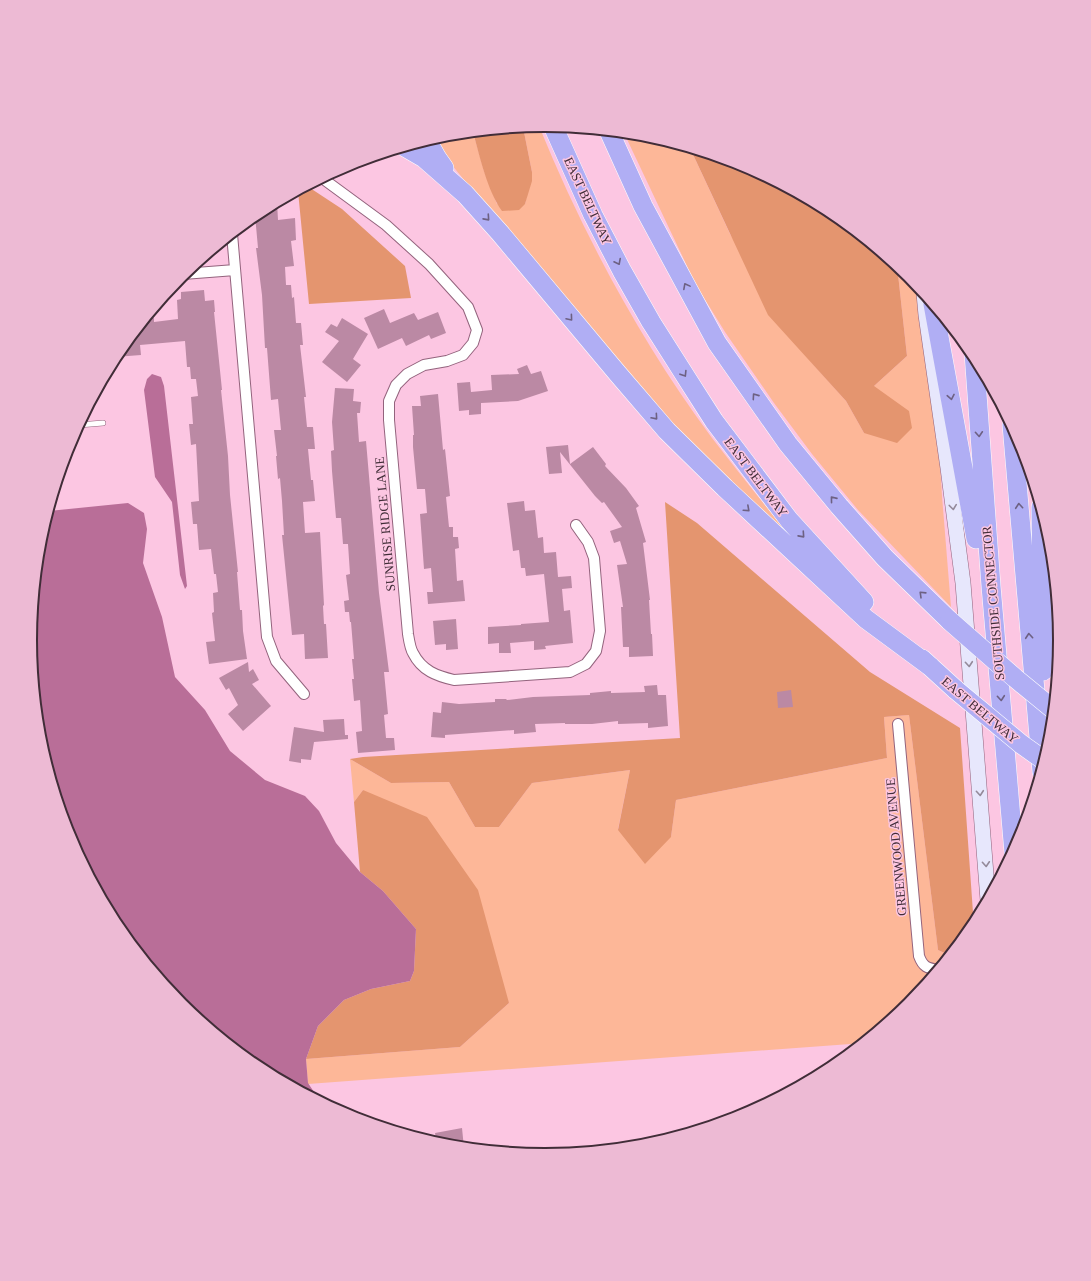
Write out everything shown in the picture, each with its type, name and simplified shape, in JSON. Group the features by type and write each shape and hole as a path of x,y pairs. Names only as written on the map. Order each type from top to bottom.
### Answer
{"highway":[{"name":"EAST BELTWAY","path":"556,132 593,214 622,271 651,322 714,421 789,520 869,607 930,667 1021,744 1040,758"},
{"path":"611,136 643,206 717,343 788,444 839,506 885,558 950,621 1050,707"},
{"path":"430,146 436,158 465,194 500,232 667,431 725,488 866,619 930,667"},
{"path":"411,150 424,158 465,194"},
{"path":"935,313 978,546 991,586"},
{"name":"SOUTHSIDE CONNECTOR","path":"975,369 991,586 1013,840"},
{"path":"1014,443 1041,756"},
{"path":"1041,529 1044,741"}],"street":[{"name":"SUNRISE RIDGE LANE","path":"327,182 386,225 429,264 468,307 477,330 473,343 463,356 447,361 424,364 407,374 396,385 389,401 389,420 408,634 412,653 424,668 436,676 454,680 570,672 586,664 596,650 600,631 594,558 588,542 576,525"},
{"path":"232,240 267,637 276,662 304,694"},
{"path":"194,273 235,270"},
{"path":"925,302 962,583 987,892"},
{"name":"GREENWOOD AVENUE","path":"898,724 919,956 925,966 934,969"}],"lane":[{"path":"85,424 103,423"}],"shaded area":[{"path":"542,132 556,167 595,248 661,364 712,438 795,542 700,457 485,206 435,144 474,137 484,171 497,204 525,204 532,172 524,133"},
{"path":"524,133 532,172 532,181 525,204 519,210 502,211 492,193 474,137"},
{"path":"627,139 677,149 693,154 730,234 812,363 846,401 864,433 874,386 907,356 898,274 919,295 939,446 951,607 858,510 812,454 774,403 725,332 696,285"},
{"path":"693,154 740,171 770,184 800,200 855,237 898,274 907,356 874,386 909,411 912,428 897,443 864,433 846,401 768,315"},
{"path":"312,189 342,209 405,266 411,298 309,304 298,196"},
{"path":"152,374 161,377 164,386 187,586 185,589 180,575 172,502 155,477 144,390 147,379"},
{"path":"665,502 697,523 870,672 960,728 973,915 949,950 946,954 938,950 909,715 884,717 887,758 676,800 671,837 645,864 618,830 630,770 532,783 499,827 475,827 449,782 391,783 350,759 680,738"},
{"path":"128,503 144,513 147,529 143,563 162,617 175,677 205,710 230,751 265,780 305,796 319,811 336,843 360,872 383,891 416,929 414,971 410,981 371,989 344,1000 318,1026 306,1059 308,1083 314,1093 291,1081 236,1044 210,1023 186,1000 163,976 142,950 105,895 89,865 64,804 54,772 41,707 38,674 38,607 41,574 54,511"},
{"path":"909,715 938,950 946,954 928,976 905,1000 881,1023 855,1044 308,1084 306,1059 460,1047 509,1003 363,790 354,802 350,759 391,783 449,782 475,827 499,827 532,783 630,770 618,829 671,837 676,800 887,758 884,717"},
{"path":"363,790 427,817 478,890 509,1003 460,1047 306,1059 318,1026 344,1000 371,989 410,981 414,971 416,929 383,891 360,872 354,802"}],"building":[{"path":"277,209 278,220 295,218 296,240 291,241 294,266 285,267 286,285 291,285 292,298 294,297 296,323 301,323 303,345 300,345 306,397 304,397 307,427 313,427 315,449 308,449 315,501 303,502 305,533 320,532 324,624 326,624 328,658 305,659 304,634 292,635 282,535 284,535 280,478 278,479 274,430 281,430 278,399 271,400 267,348 265,348 262,295 256,248 258,248 256,223"},
{"path":"204,290 205,301 214,300 240,610 242,610 247,659 209,664 206,642 215,641 212,613 214,612 213,593 218,592 211,549 199,550 197,524 193,524 191,502 199,501 196,444 191,445 189,424 193,424 191,397 198,396 196,379 191,379 190,367 187,367 185,341 140,345 141,355 124,356 152,318 154,318 154,322 178,319 177,300 181,299 181,292"},
{"path":"384,309 390,323 414,313 418,320 438,312 446,333 431,339 429,335 406,346 402,338 378,349 364,318"},
{"path":"342,318 368,334 353,359 361,365 347,382 322,362 339,341 325,332 331,324 337,327"},
{"path":"527,365 531,374 541,371 548,391 518,401 481,403 481,414 469,415 469,410 459,411 457,383 470,382 471,392 492,390 491,375 519,374 517,369"},
{"path":"335,388 354,389 353,401 361,402 360,413 357,413 359,442 366,441 379,593 389,672 384,672 388,714 384,715 386,738 394,738 395,750 358,753 356,732 362,731 360,700 354,701 352,659 354,659 351,622 349,612 345,612 344,601 349,600 346,575 350,574 348,544 343,544 341,518 336,518 332,471 331,451 334,450 332,422"},
{"path":"438,394 443,450 445,449 450,496 446,497 449,527 453,527 453,537 458,537 459,548 455,549 457,581 463,580 465,601 428,604 427,592 433,592 431,568 424,569 420,514 427,513 425,489 417,489 413,447 414,435 412,406 421,406 420,396"},
{"path":"568,445 570,464 593,447 606,464 605,466 626,488 639,506 636,508 646,542 643,543 650,600 653,656 629,657 629,647 623,647 621,607 623,607 617,565 627,564 620,541 614,543 610,531 622,527 604,502 602,503 595,496 560,452 562,473 549,474 546,447"},
{"path":"524,501 525,511 535,510 538,538 543,537 544,553 556,552 558,577 571,576 572,588 562,589 564,611 570,610 573,643 545,646 546,649 534,650 534,641 510,643 511,653 499,653 499,643 488,644 488,627 549,622 544,574 526,576 525,568 521,568 519,550 513,551 507,503"},
{"path":"456,619 458,649 446,650 446,644 435,645 433,621"},
{"path":"248,662 249,672 253,669 259,680 252,684 271,706 243,731 228,714 238,705 229,688 226,690 219,678"},
{"path":"657,685 658,695 666,695 668,726 648,728 648,723 618,724 618,721 592,724 535,724 536,732 514,734 514,730 445,735 445,738 431,737 433,712 441,713 442,702 459,704 495,702 495,699 507,700 533,697 590,695 590,693 611,691 611,693 645,692 644,686"},
{"path":"791,690 793,707 778,708 777,692"},
{"path":"344,719 345,735 348,735 348,739 314,742 311,760 301,759 301,763 289,761 294,727 324,732 323,720"},
{"path":"462,1128 463,1142 436,1137 435,1133"}]}
